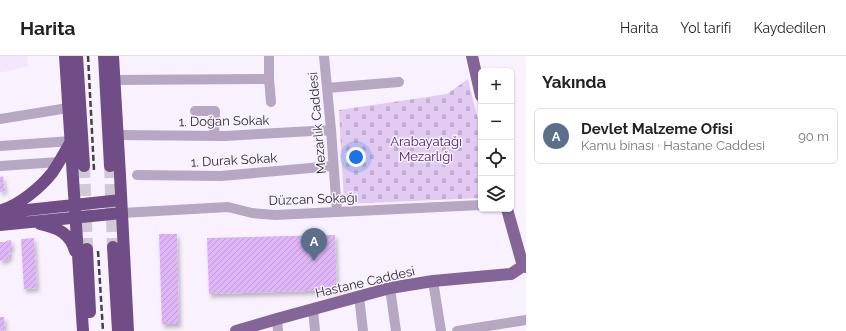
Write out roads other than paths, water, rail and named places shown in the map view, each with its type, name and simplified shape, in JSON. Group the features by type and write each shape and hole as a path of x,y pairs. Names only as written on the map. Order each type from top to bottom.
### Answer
{"highway":[{"path":"65,56 83,331"},
{"path":"77,56 84,166"},
{"path":"104,56 110,166"},
{"path":"113,56 128,331"},
{"path":"0,211 21,201 39,187 51,174 71,141"},
{"path":"0,215 75,204 122,200"},
{"path":"0,225 122,213"},
{"path":"29,222 50,226 69,237 73,244 78,268"},
{"path":"113,247 118,331"},
{"path":"87,249 91,331"}],"main road":[{"path":"472,56 478,83"},
{"path":"508,212 525,267"},
{"name":"Hastane Caddesi","path":"243,330 277,319 390,288 433,281 510,274 525,267"}],"street":[{"path":"269,56 269,79 272,102"},
{"name":"Mezarlık Caddesi","path":"324,56 337,212"},
{"path":"114,80 269,79"},
{"path":"327,88 399,82"},
{"path":"0,119 68,108"},
{"path":"195,111 215,111 214,136"},
{"name":"1. Doğan Sokak","path":"118,134 214,136 331,130"},
{"path":"0,146 71,141"},
{"path":"0,166 59,162"},
{"name":"1. Durak Sokak","path":"136,175 221,176 333,166"},
{"name":"Düzcan Sokağı","path":"122,213 228,208 252,213 275,215 478,205"},
{"path":"433,281 441,331"},
{"path":"390,288 396,331"},
{"path":"359,296 363,331"},
{"path":"313,309 315,331"},
{"path":"277,319 278,331"},
{"path":"457,331 480,329 526,320"}],"tunnel":[{"path":"84,166 87,249"},
{"path":"110,166 113,247"}],"railway":[{"path":"88,56 94,170"},
{"path":"98,251 103,331"}],"place":[{"name":"Devlet Malzeme Ofisi","path":"314,261"}],"park label":[{"name":"Arabayatağı Mezarlığı","path":"426,148"}]}
